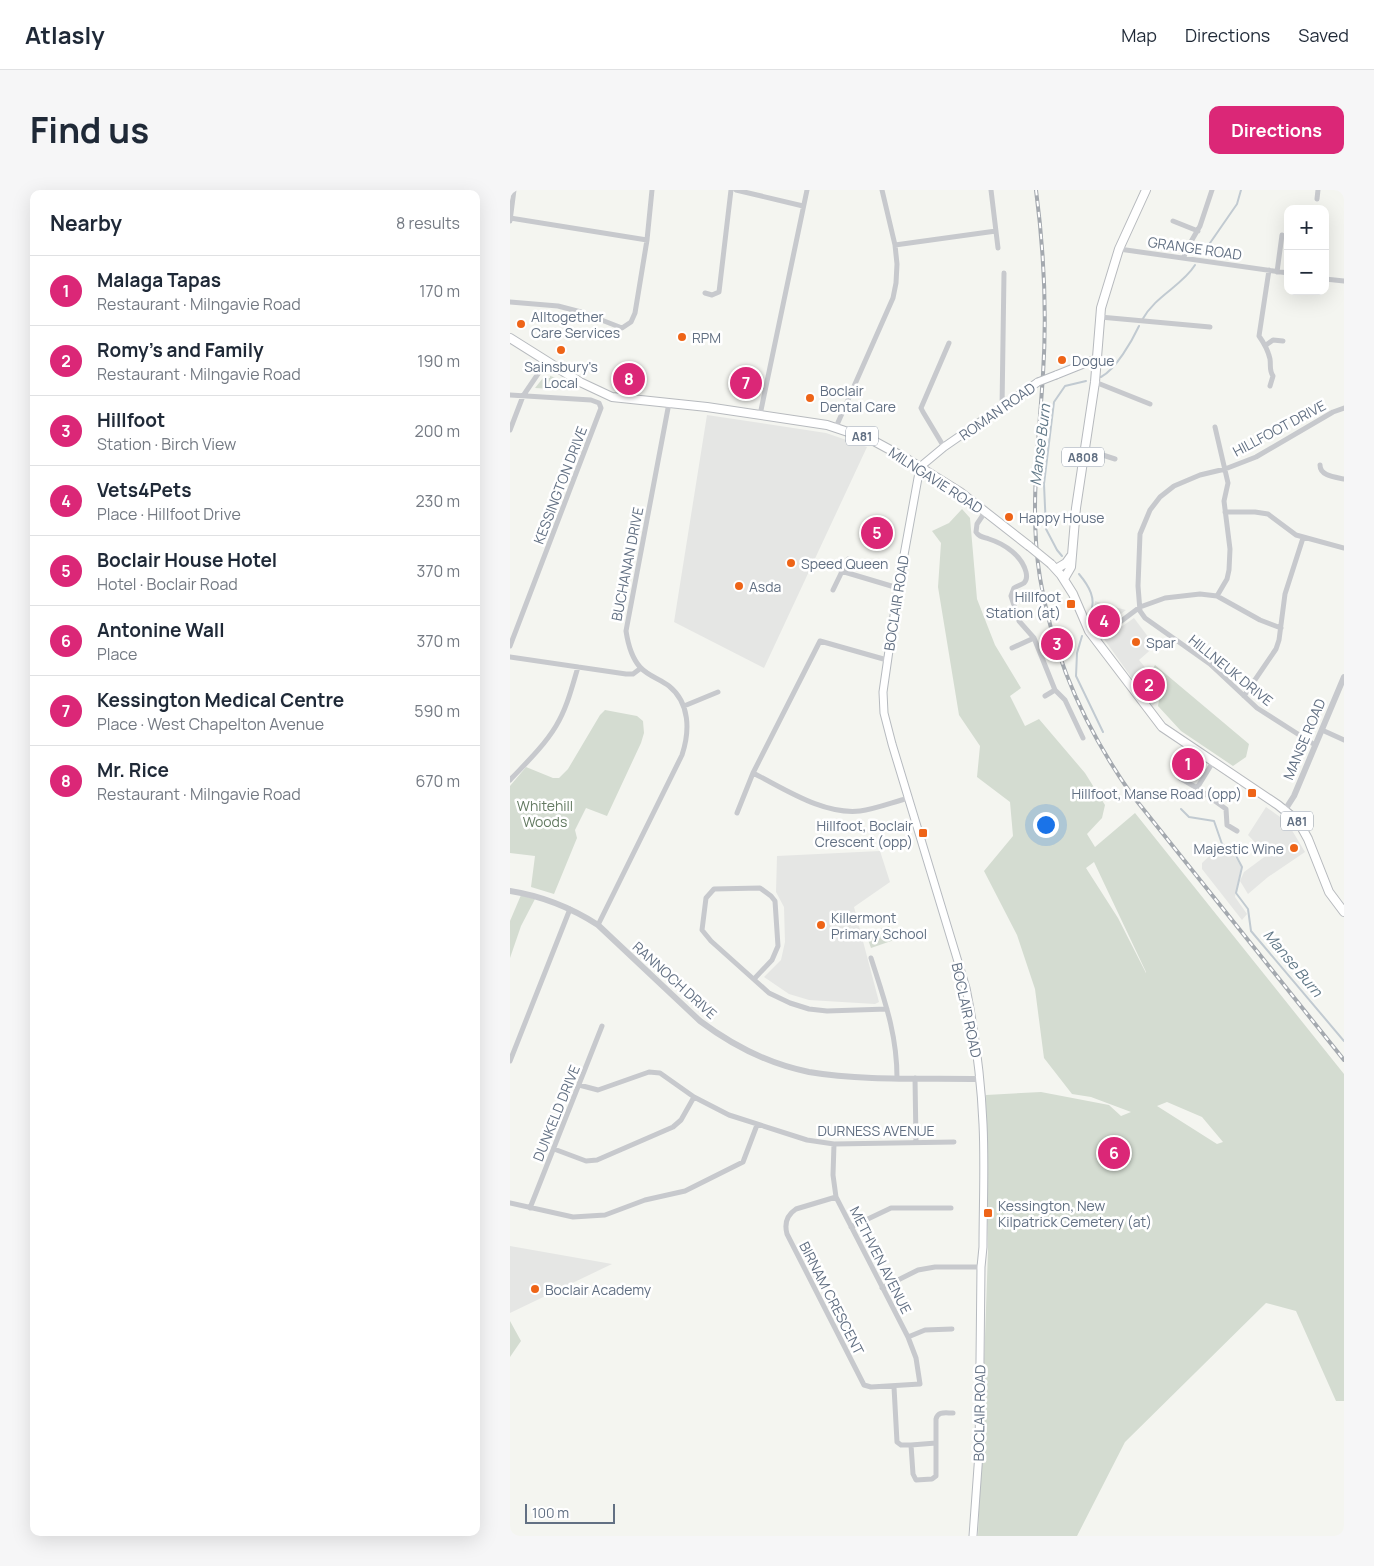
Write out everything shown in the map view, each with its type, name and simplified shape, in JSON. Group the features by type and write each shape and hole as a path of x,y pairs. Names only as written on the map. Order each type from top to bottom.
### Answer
{"main road":[{"name":"A808","path":"1064,579 1071,567 1076,508 1094,382 1101,308 1119,249 1146,190"},
{"name":"MILNGAVIE ROAD","path":"510,338 580,382 612,396 836,427 872,440 960,492 1054,567 1073,594 1085,625 1162,727 1284,810 1302,828 1329,892 1344,912"},
{"name":"ROMAN ROAD","path":"920,467 944,447 1038,382 1096,359"},
{"name":"BOCLAIR ROAD","path":"920,467 898,588 887,660 883,706 966,988 974,1029 980,1079 983,1126 983,1247 981,1267 979,1454 973,1536"},
{"path":"1054,567 1066,563 1071,556"}],"street":[{"path":"514,190 510,219 647,240"},
{"path":"510,302 558,306 581,312 622,328 631,322 635,313 647,240 652,190"},
{"path":"705,293 719,292 731,190"},
{"path":"736,190 803,206"},
{"path":"760,415 807,190"},
{"path":"836,427 893,298 896,283 895,245 882,190"},
{"path":"991,190 998,248"},
{"path":"1184,258 1185,252 1198,231 1212,190"},
{"path":"1317,199 1318,190"},
{"path":"1173,221 1198,231"},
{"path":"895,245 996,231"},
{"path":"1277,272 1282,235"},
{"name":"GRANGE ROAD","path":"1119,249 1284,273"},
{"path":"1269,270 1258,336 1266,345 1270,360 1272,376 1270,386"},
{"path":"1002,408 1004,273"},
{"path":"1329,279 1344,281"},
{"path":"1100,317 1210,327"},
{"path":"1266,345 1272,340 1283,341"},
{"path":"944,447 921,408 949,343"},
{"path":"510,430 523,396 546,362"},
{"path":"1094,382 1150,404"},
{"path":"510,394 523,396"},
{"name":"KESSINGTON DRIVE","path":"510,646 601,408 599,403 591,400 523,396"},
{"name":"BUCHANAN DRIVE","path":"598,925 682,754 688,732 688,722 684,706 669,686 641,668 629,648 626,631 668,403"},
{"name":"HILLFOOT DRIVE","path":"1140,607 1138,547 1142,527 1150,510 1160,497 1174,486 1200,475 1226,469 1256,456 1333,412 1344,408"},
{"name":"HILLFOOT DRIVE","path":"1215,427 1226,469"},
{"path":"1084,449 1115,460"},
{"path":"1320,465 1323,473 1344,479"},
{"path":"1217,596 1227,579 1229,570 1230,549 1224,501 1228,483 1226,469"},
{"path":"986,512 977,524 976,532 979,536 1000,543 1022,561 1027,579 1014,588 1011,596 1019,621 1034,638 1056,690 1065,700 1084,738"},
{"path":"1225,512 1268,514 1296,535 1344,548"},
{"path":"1244,696 1273,655 1279,640 1285,594 1303,538"},
{"path":"833,590 848,559"},
{"path":"841,572 898,588"},
{"path":"1096,640 1140,607 1156,600 1181,595 1200,594 1217,596 1260,620 1281,628"},
{"name":"HILLNEUK DRIVE","path":"1140,607 1140,611 1151,623 1210,664 1262,711 1315,746"},
{"path":"1012,648 1034,638"},
{"path":"737,813 753,773 820,642 887,660"},
{"path":"510,658 626,674 633,674 641,668"},
{"path":"510,780 556,726 568,701 578,667"},
{"name":"MANSE ROAD","path":"1284,810 1294,796 1344,677"},
{"path":"1045,696 1056,690"},
{"path":"684,706 718,692"},
{"path":"1322,730 1344,740"},
{"path":"1197,788 1213,762"},
{"path":"753,773 819,806 834,810 862,810 909,798"},
{"path":"1180,778 1226,809 1227,825 1237,831"},
{"path":"755,978 772,960 778,946 774,902 771,896 760,888 714,889 706,898 702,930 764,988 779,998 809,1008 827,1011 888,1009"},
{"name":"RANNOCH DRIVE","path":"510,891 535,896 570,909 598,925 700,1021 717,1034 746,1050 780,1064 809,1072 842,1076 980,1079"},
{"path":"510,1061 570,909"},
{"path":"871,958 888,1009 896,1049 897,1078"},
{"name":"DUNKELD DRIVE","path":"530,1208 602,1026"},
{"name":"DURNESS AVENUE","path":"579,1085 598,1090 648,1072 656,1072 694,1097 729,1115 807,1140 834,1144 954,1142"},
{"path":"915,1078 916,1142"},
{"path":"554,1149 586,1161 597,1160 673,1127 681,1120 694,1097"},
{"path":"510,1203 573,1217 613,1214 645,1200 685,1191 743,1162 757,1125"},
{"name":"METHVEN AVENUE","path":"834,1144 833,1175 836,1197 908,1337 916,1358 920,1384"},
{"name":"BIRNAM CRESCENT","path":"836,1197 796,1209 792,1212 786,1223 787,1234 862,1382 871,1387 920,1384"},
{"path":"851,1227 891,1208 951,1208"},
{"path":"882,1288 918,1270 935,1267 981,1267"},
{"path":"908,1337 925,1330 952,1329"},
{"path":"894,1387 897,1442 901,1445 936,1443"},
{"path":"911,1445 914,1479 932,1480 937,1473 937,1415 940,1413 953,1413"}],"shaded area":[{"path":"707,415 826,433 867,447 764,668 674,622"},
{"path":"1095,601 1126,610 1101,630 1094,624 1091,615"},
{"path":"1134,618 1155,646 1139,660 1166,693 1152,706 1104,639"},
{"path":"1184,755 1205,768 1197,785 1174,773"},
{"path":"1266,807 1287,822 1305,852 1268,877 1248,894 1240,881 1244,872 1267,855 1248,835"},
{"path":"1220,846 1234,855 1241,867 1235,897 1247,914 1242,920 1202,869 1202,863"},
{"name":"Killermont Primary School","path":"880,851 890,882 854,907 879,1002 875,1004 809,1000 789,994 764,977 781,960 785,942 784,907 776,892 777,856"},
{"name":"Boclair Academy","path":"510,1246 612,1264 510,1313"}],"green space":[{"path":"547,376 548,378 550,376 562,381 571,390 535,388"},
{"path":"962,509 970,518 977,599 995,645 1021,688 1010,696 1025,726 1039,719 1085,773 1105,805 1102,818 1087,834 1095,847 1135,813 1344,1074 1344,1401 1336,1401 1296,1311 1266,1303 1125,1442 1077,1536 978,1536 988,1251 986,1095 1041,1092 1109,1105 1121,1116 1131,1112 1091,1097 1072,1094 1044,1058 1035,989 1017,935 984,871 1013,836 1010,802 977,777 980,746 959,715 938,587 941,543 932,531 949,523","holes":["1094,862 1146,972 1146,973 1118,918 1086,868","1167,1102 1202,1117 1223,1142 1217,1144 1157,1106"]},
{"path":"1155,665 1249,744 1246,757 1233,766 1181,731 1158,706 1161,689 1151,672"},
{"name":"Whitehill Woods","path":"605,710 637,716 643,721 644,733 641,743 607,816 586,808 575,830 577,838 554,894 531,887 535,856 510,853 510,786 526,767 553,778 559,778 568,769 600,715"},
{"path":"521,895 535,899 521,926 510,958 510,921"},
{"path":"889,926 894,940 871,948 866,934"},
{"path":"510,1321 521,1341 510,1357"}],"waterway":[{"name":"Manse Burn","path":"1201,256 1237,204 1241,190"},
{"name":"Manse Burn","path":"1142,320 1154,304 1183,279 1195,265"},
{"name":"Manse Burn","path":"1101,377 1118,361 1139,326"},
{"name":"Manse Burn","path":"1062,556 1046,529 1044,484 1054,402 1065,386 1086,381"},
{"name":"Manse Burn","path":"1079,574 1091,593 1093,603 1090,614"},
{"name":"Manse Burn","path":"1082,636 1077,653 1076,676 1103,732"},
{"name":"Manse Burn","path":"1181,809 1189,817 1214,821 1222,844 1234,852 1242,867 1236,893 1248,909 1251,931 1344,1041"}],"railway":[{"path":"1036,190 1043,259 1045,328 1036,476 1035,527 1040,578 1053,636 1086,719 1115,770 1132,795 1344,1060"}],"place":[{"name":"Alltogether Care Services","path":"521,324"},
{"name":"RPM","path":"682,337"},
{"name":"Sainsbury's Local","path":"561,350"},
{"name":"Dogue","path":"1062,360"},
{"name":"Mr. Rice","path":"629,379"},
{"name":"Kessington Medical Centre","path":"746,383"},
{"name":"Boclair Dental Care","path":"810,398"},
{"name":"Happy House","path":"1009,517"},
{"name":"Boclair House Hotel","path":"877,533"},
{"name":"Speed Queen","path":"791,563"},
{"name":"Asda","path":"739,586"},
{"name":"Hillfoot Station (at)","path":"1071,604"},
{"name":"Vets4Pets","path":"1104,621"},
{"name":"Spar","path":"1136,642"},
{"name":"Hillfoot","path":"1057,644"},
{"name":"Romy's and Family","path":"1149,685"},
{"name":"Malaga Tapas","path":"1188,764"},
{"name":"Hillfoot, Manse Road (opp)","path":"1252,793"},
{"name":"Hillfoot, Boclair Crescent (opp)","path":"923,833"},
{"name":"Majestic Wine","path":"1294,848"},
{"name":"Killermont Primary School","path":"821,925"},
{"name":"Antonine Wall","path":"1114,1153"},
{"name":"Kessington, New Kilpatrick Cemetery (at)","path":"988,1213"},
{"name":"Boclair Academy","path":"535,1289"}]}
